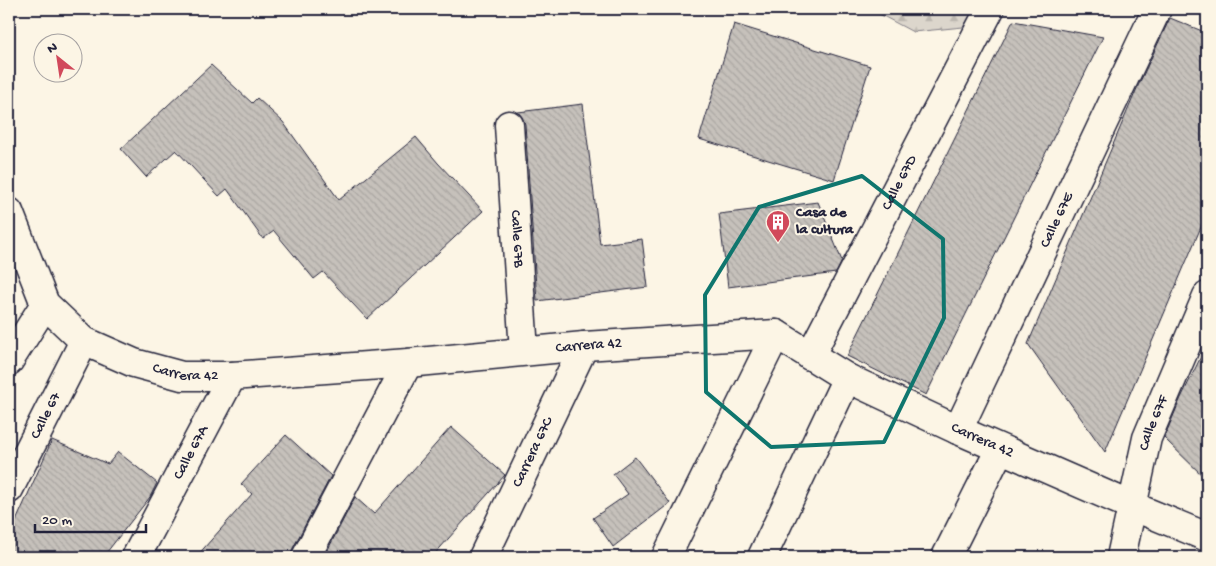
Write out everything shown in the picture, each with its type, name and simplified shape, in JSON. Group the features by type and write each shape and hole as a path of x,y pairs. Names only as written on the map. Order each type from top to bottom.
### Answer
{"street":[{"name":"Calle 67D","path":"810,356 990,9"},
{"name":"Calle 67E","path":"958,430 1157,9"},
{"name":"Calle 67B","path":"510,125 524,351"},
{"name":"Carrera 42","path":"9,212 45,304 84,341 134,362 182,376 232,376 408,363 584,346 776,334 848,378 958,430 1207,537"},
{"name":"Calle 67F","path":"1120,557 1147,438 1207,296"},
{"path":"9,360 45,304"},
{"path":"666,557 776,334"},
{"name":"Calle 67","path":"9,489 84,341"},
{"name":"Carrera 67C","path":"482,557 584,346"},
{"path":"306,557 408,363"},
{"name":"Calle 67A","path":"136,557 232,376"},
{"path":"762,557 848,378"},
{"path":"946,557 1000,449"}],"highlighted area":[{"path":"862,176 943,239 944,318 884,442 771,447 706,392 705,295 759,207"}],"green space":[{"path":"870,9 975,9 963,27 913,32"}],"building":[{"path":"1170,18 1207,33 1207,213 1105,452 1028,344 1138,86"},
{"path":"1013,21 1103,37 926,395 847,356"},
{"path":"734,24 870,66 834,180 699,139"},
{"path":"211,65 252,103 257,98 283,122 339,200 416,137 483,211 367,319 323,272 314,279 274,231 263,239 227,189 219,196 176,150 146,177 121,149"},
{"path":"583,104 600,244 642,239 648,287 537,301 525,124 518,112"},
{"name":"Casa de la cultura","path":"818,202 842,261 836,273 728,287 719,214"},
{"path":"1207,344 1207,480 1164,438"},
{"path":"451,427 505,475 432,557 324,557 355,497 374,514"},
{"path":"286,435 331,476 290,557 196,557 252,494 241,484"},
{"path":"52,440 108,464 118,452 157,483 150,497 103,557 9,557 9,537"},
{"path":"635,457 670,503 613,547 593,518 628,494 613,474"}],"place":[{"name":"Casa de la cultura","path":"778,243"}]}
